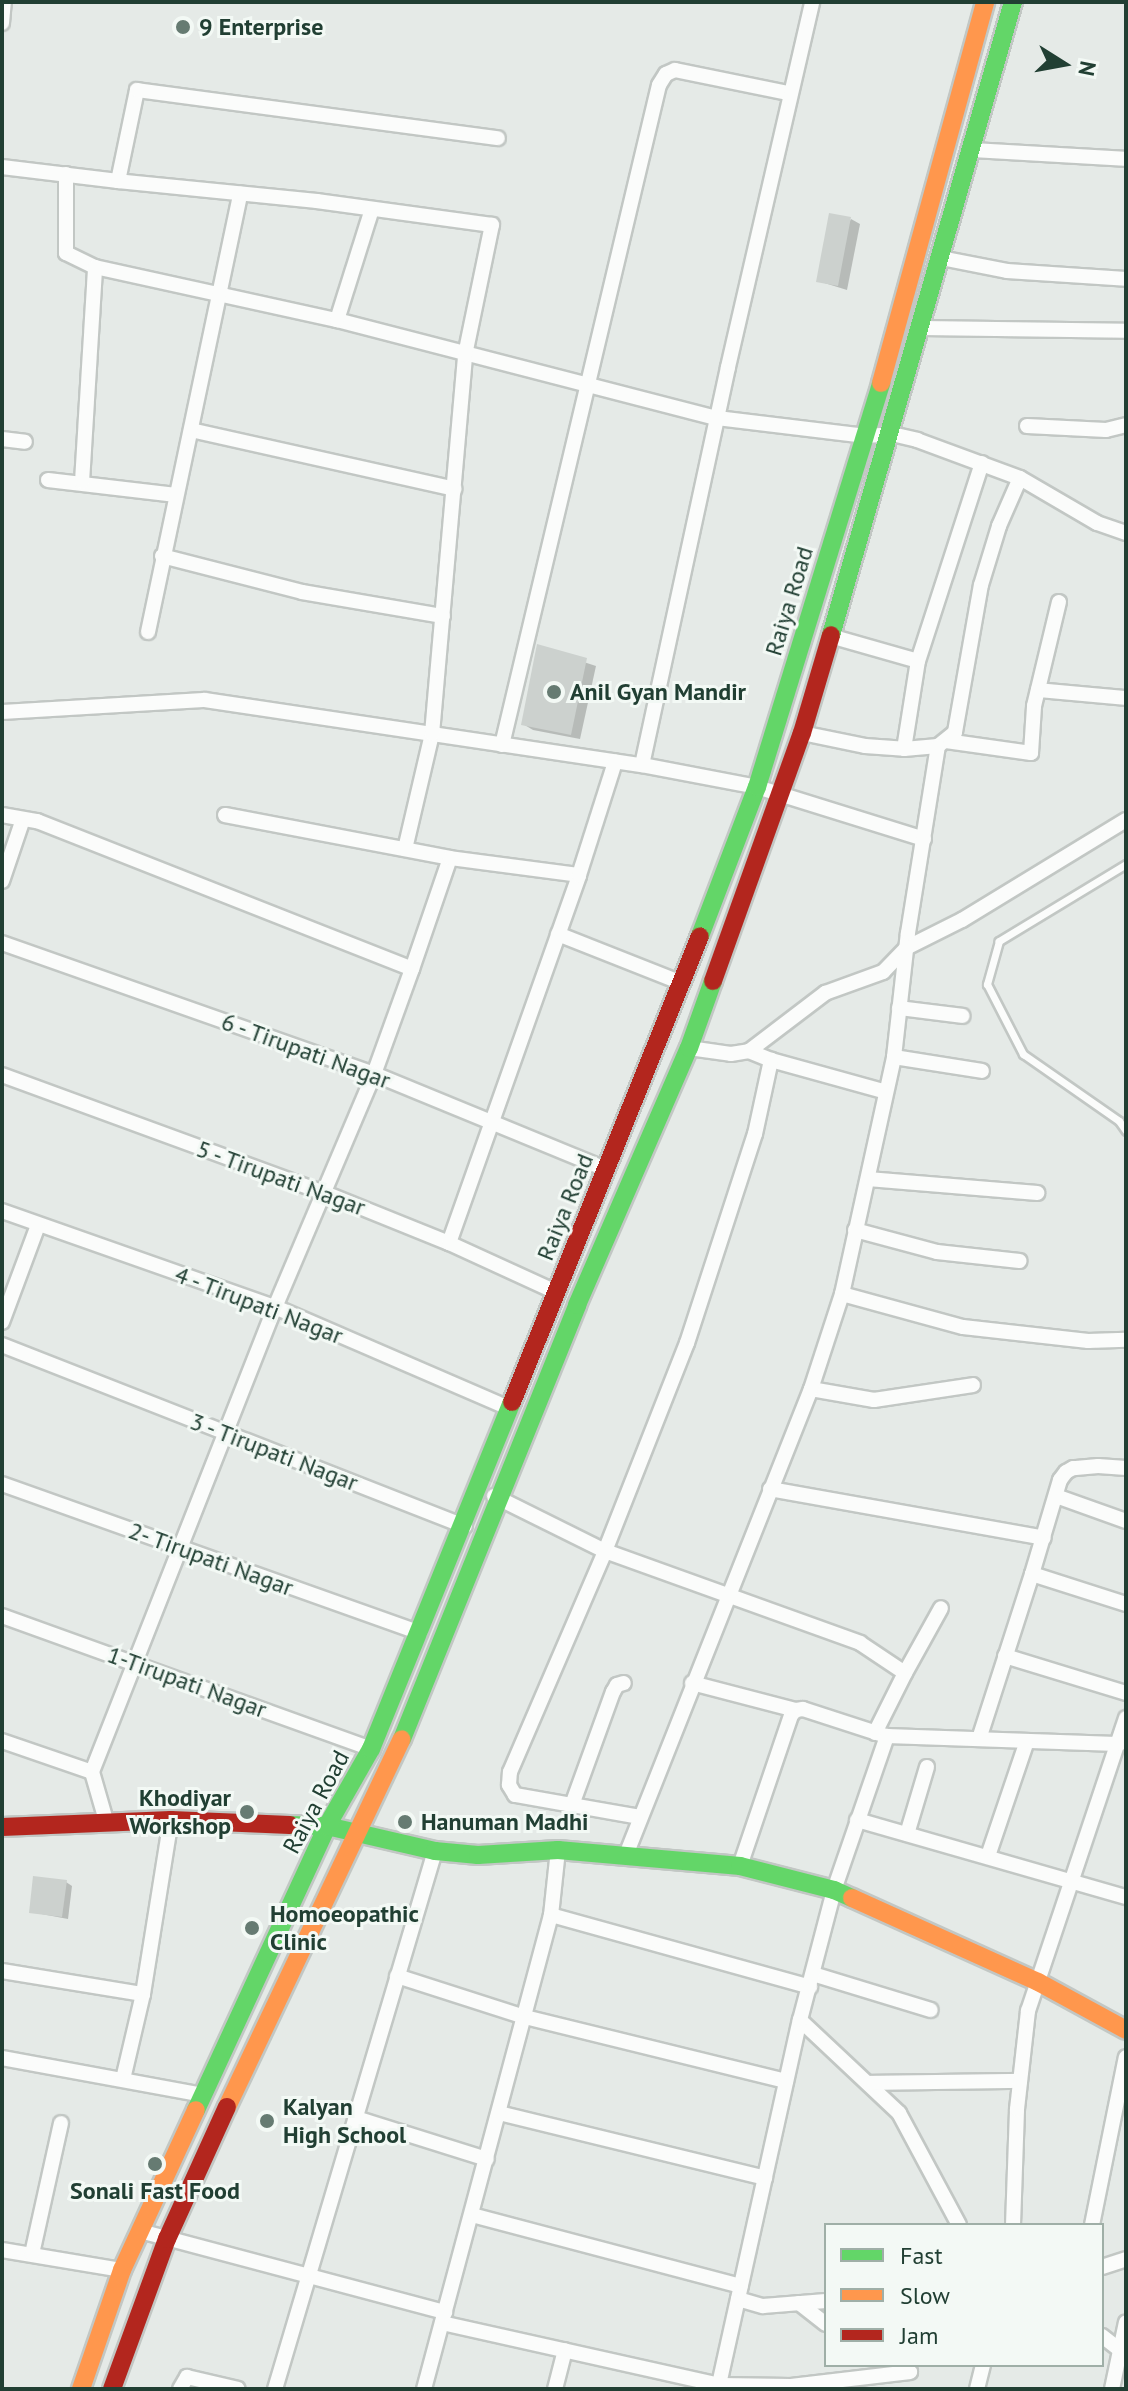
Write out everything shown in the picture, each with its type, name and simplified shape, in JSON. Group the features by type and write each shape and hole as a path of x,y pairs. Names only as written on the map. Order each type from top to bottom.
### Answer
{"street":[{"path":"2,23 4,2"},
{"path":"642,765 788,93 812,2"},
{"name":"Raiya Road","path":"81,2389 122,2270 327,1826 371,1749 420,1633 682,983 757,787 866,436 985,2"},
{"name":"Raiya Road","path":"112,2389 167,2239 443,1643 583,1292 689,1048 802,733 892,434 1013,2"},
{"path":"502,745 659,85 666,74 675,70 788,93"},
{"path":"118,181 137,90 498,138"},
{"path":"971,150 1126,159"},
{"path":"2,167 492,225 465,355 432,734 405,849"},
{"path":"66,174 66,253 95,267 337,320 717,418 866,436 892,434 1020,478 1097,523 1126,533"},
{"path":"148,632 240,194"},
{"path":"337,320 372,209"},
{"path":"941,258 1007,271 1126,279"},
{"path":"82,482 95,267"},
{"path":"922,328 1126,331"},
{"path":"1027,426 1106,430 1126,425"},
{"path":"191,430 454,489"},
{"path":"2,439 25,442"},
{"path":"904,749 918,661 982,463"},
{"path":"626,1855 811,1389 842,1294 894,1057 906,948 942,743 955,732 981,585 999,526 1020,478"},
{"path":"48,480 176,495"},
{"path":"162,556 302,592 443,616"},
{"path":"802,733 865,746 904,749 942,743 1031,753 1038,690 1059,602"},
{"path":"830,636 918,661"},
{"path":"1038,690 1126,698"},
{"path":"2,712 205,700 642,765 757,787 924,839"},
{"path":"449,1243 579,875 615,762"},
{"path":"2,815 23,819 412,969"},
{"path":"225,815 450,858 579,875"},
{"path":"2,881 23,819"},
{"path":"689,1048 731,1054 749,1051 825,993 883,972 906,948 962,920 1126,820"},
{"path":"107,1824 92,1772 133,1663 228,1435 275,1307 374,1074 450,858"},
{"path":"558,934 682,983"},
{"name":"6 - Tirupati Nagar","path":"2,943 374,1074 606,1169"},
{"path":"899,1008 963,1016"},
{"path":"749,1051 886,1092"},
{"path":"894,1057 982,1071"},
{"path":"640,1817 515,1795 509,1785 510,1772 605,1551 687,1343 755,1134 771,1060"},
{"name":"5 - Tirupati Nagar","path":"2,1075 325,1193 449,1243 556,1292"},
{"path":"868,1179 1037,1193"},
{"name":"4 - Tirupati Nagar","path":"2,1211 275,1307 511,1409"},
{"path":"2,1322 38,1225"},
{"path":"855,1230 937,1252 1020,1261"},
{"path":"842,1294 963,1327 1088,1341 1126,1340"},
{"name":"3 - Tirupati Nagar","path":"2,1345 465,1526"},
{"path":"811,1389 874,1400 973,1385"},
{"path":"979,1739 1060,1480 1073,1468 1126,1468"},
{"name":"2- Tirupati Nagar","path":"2,1484 420,1633"},
{"path":"479,1489 605,1551 860,1643 905,1673"},
{"path":"770,1489 1044,1538"},
{"path":"1056,1496 1126,1521"},
{"path":"1032,1574 1126,1604"},
{"path":"719,2387 800,2020 834,1890 881,1734 905,1673 941,1608"},
{"name":"1-Tirupati Nagar","path":"2,1616 371,1749"},
{"path":"1005,1656 1126,1693"},
{"path":"572,1805 613,1692 617,1685 624,1683"},
{"path":"692,1683 796,1710 803,1709 881,1734 1122,1743"},
{"path":"740,1866 791,1715 796,1710"},
{"path":"1013,2223 1020,2081 1028,2011 1071,1879 1122,1743 1126,1718"},
{"path":"2,1741 92,1772"},
{"path":"988,1856 1027,1741"},
{"path":"907,1834 927,1767"},
{"path":"123,2079 143,1994 171,1820"},
{"path":"2,1827 171,1820 327,1826 435,1851 478,1855 558,1850 740,1866 834,1890 1038,1982 1126,2030"},
{"path":"857,1820 1126,1897"},
{"path":"424,2389 551,1915 558,1850"},
{"path":"275,2389 435,1851"},
{"path":"551,1915 931,2010"},
{"path":"2,1971 143,1994"},
{"path":"397,1976 525,2017 786,2081"},
{"path":"800,2020 899,2113 958,2223"},
{"path":"1092,2223 1126,2057"},
{"path":"2,2058 203,2095"},
{"path":"870,2083 1020,2081"},
{"path":"499,2113 765,2178"},
{"path":"356,2118 487,2159"},
{"path":"32,2254 61,2123"},
{"path":"472,2215 740,2292 763,2306 824,2301"},
{"path":"140,2231 565,2350 719,2387 791,2386 910,2372"},
{"path":"2,2250 122,2270"},
{"path":"1104,2266 1126,2259"},
{"path":"799,2303 824,2322"},
{"path":"1112,2389 1123,2353 1126,2322"},
{"path":"1104,2338 1123,2353"},
{"path":"555,2389 565,2350"},
{"path":"977,2389 982,2367"},
{"path":"180,2389 187,2377 238,2389"}],"lane":[{"path":"1126,864 999,941 987,984 1023,1054 1119,1121 1126,1131"}],"building":[{"path":"829,213 851,217 838,286 816,282"},
{"name":"Anil Gyan Mandir","path":"537,644 587,658 571,735 521,725"},
{"path":"33,1876 67,1880 62,1917 29,1913"}],"traffic: fast":[{"path":"831,635 1013,2"},
{"path":"700,936 757,787 881,383"},
{"path":"402,1739 577,1305 689,1048 713,981"},
{"path":"196,2110 327,1826 371,1749 512,1402"},
{"path":"290,1825 327,1826 435,1851 478,1855 558,1850 740,1866 834,1890 852,1898"}],"traffic: slow":[{"path":"881,383 985,2"},
{"path":"227,2107 402,1739"},
{"path":"852,1898 1038,1982 1126,2030"},
{"path":"81,2389 122,2270 196,2110"}],"traffic: jam":[{"path":"713,981 802,733 831,635"},
{"path":"512,1402 700,936"},
{"path":"2,1827 171,1820 290,1825"},
{"path":"112,2389 167,2239 227,2107"}],"place":[{"name":"9 Enterprise","path":"183,27"},
{"name":"Anil Gyan Mandir","path":"554,692"},
{"name":"Khodiyar Workshop","path":"247,1812"},
{"name":"Hanuman Madhi","path":"405,1822"},
{"name":"Homoeopathic Clinic","path":"252,1928"},
{"name":"Kalyan High School","path":"267,2121"},
{"name":"Sonali Fast Food","path":"155,2164"}]}
